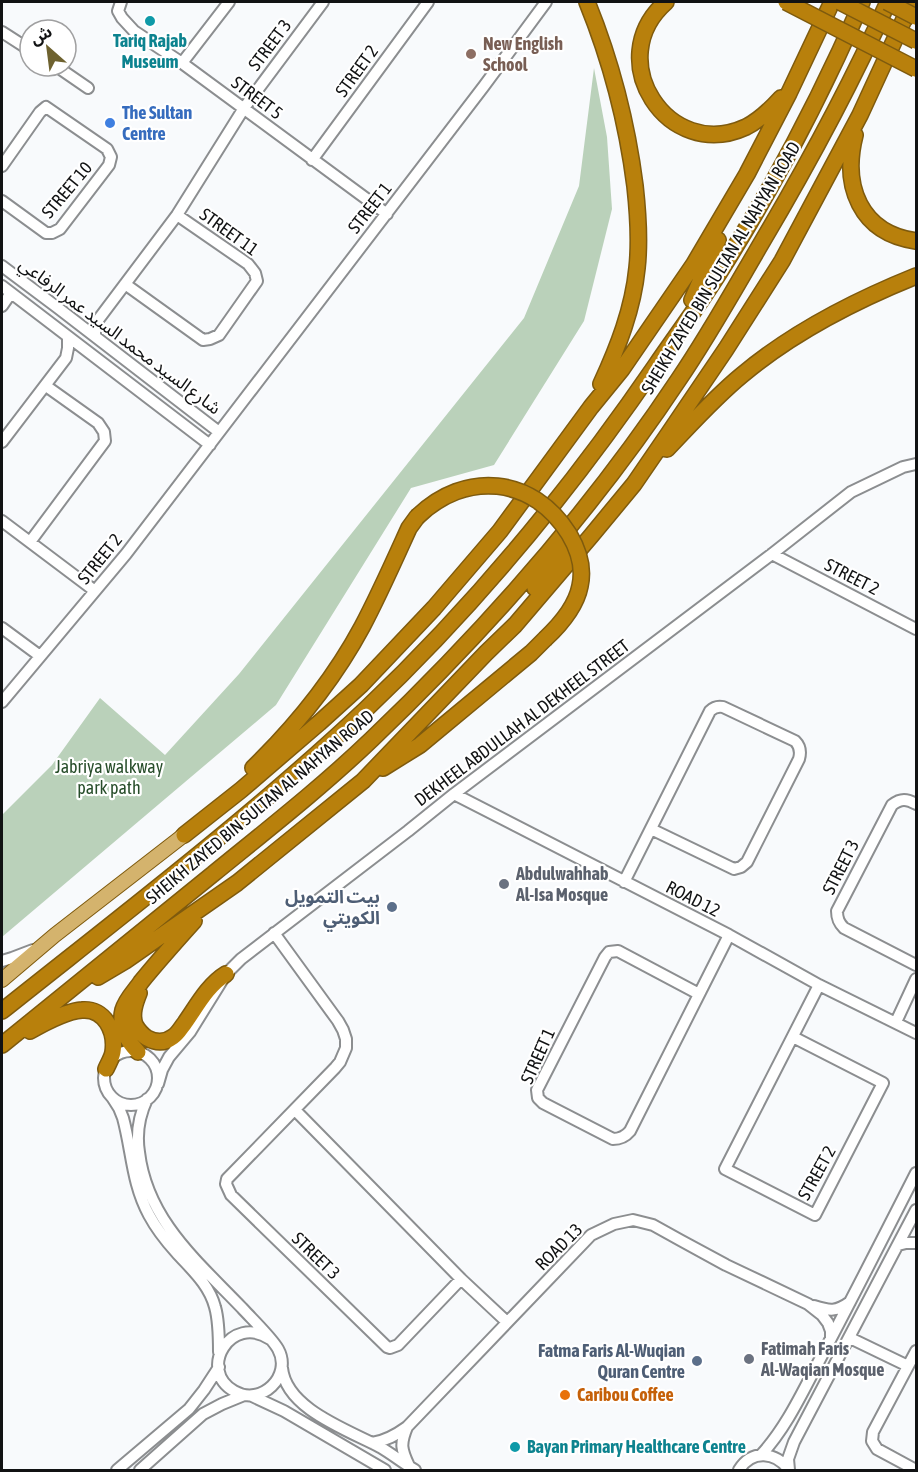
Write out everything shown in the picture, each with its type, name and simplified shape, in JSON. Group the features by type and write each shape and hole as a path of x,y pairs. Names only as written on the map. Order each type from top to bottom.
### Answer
{"highway":[{"path":"587,2 611,68 625,124 636,196 638,243 638,266 627,319 613,359 591,407"},
{"path":"666,2 654,13 646,26 641,41 639,61 643,83 650,97 662,112 677,124 694,131 708,133 729,132 744,128 772,108 795,82"},
{"path":"785,2 916,69"},
{"path":"184,835 241,790 361,685 426,616 500,531 591,407 622,369 694,264 747,174 795,82 832,2"},
{"path":"840,2 916,41"},
{"name":"SHEIKH ZAYED BIN SULTAN AL NAHYAN ROAD","path":"2,1011 262,802 330,742 456,618 542,518 598,447 720,272 776,176 835,64 862,2"},
{"path":"887,2 916,16"},
{"name":"SHEIKH ZAYED BIN SULTAN AL NAHYAN ROAD","path":"2,1046 271,827 369,742 446,666 561,538 680,378 728,300 813,154 863,57 887,2"},
{"path":"634,484 726,350 782,261 860,115 912,2"},
{"path":"860,115 850,160 851,181 856,196 865,212 881,228 916,241"},
{"path":"677,334 747,174"},
{"path":"68,992 125,962 207,905 363,780 515,625 634,484 727,387 796,336 862,300 916,276"},
{"path":"184,835 272,750 325,686 362,629 409,528 427,507 441,497 472,486 507,488 524,493 538,501 552,512 573,540 581,572 580,587 574,603 558,626 531,653 420,744 363,780"},
{"path":"486,653 557,559 591,500"},
{"path":"143,1054 131,1046 126,1037 122,1019 124,1007 145,977 207,905"},
{"path":"145,977 136,999 133,1019 144,1036 162,1042 174,1037 211,987 226,974"},
{"path":"2,1046 59,1016 90,1010 105,1019 112,1034 113,1050 106,1069"}],"main road":[{"path":"2,980 55,935 184,835"}],"street":[{"name":"STREET 5","path":"121,2 118,10 134,31 182,63 387,214"},
{"path":"182,63 229,2"},
{"name":"STREET 3","path":"244,108 323,2"},
{"name":"STREET 2","path":"312,160 428,2"},
{"name":"STREET 1","path":"219,432 546,2"},
{"path":"2,32 18,42"},
{"path":"73,78 88,88"},
{"name":"STREET 10","path":"2,166 40,112 46,107 107,149 111,157 109,165 60,229 52,233 46,233 2,201"},
{"name":"STREET 11","path":"95,336 98,320 177,214 244,108"},
{"name":"STREET 11","path":"125,284 203,340 219,335 257,281 255,273 248,264 177,214"},
{"name":"شارع السيد محمد السيد عمر الرفاعي","path":"2,266 219,432"},
{"path":"2,274 42,304 58,308"},
{"name":"شارع السيد محمد السيد عمر الرفاعي","path":"2,286 210,445"},
{"path":"2,306 11,293"},
{"path":"81,326 98,320"},
{"path":"2,442 66,358 68,337"},
{"path":"66,358 87,351"},
{"path":"30,542 105,441 104,432 98,423 45,386"},
{"name":"STREET 2","path":"2,702 95,591 219,432"},
{"name":"DEKHEEL ABDULLAH AL DEKHEEL STREET","path":"158,1084 165,1063 190,1032 226,974 235,964 851,492 903,466 916,464"},
{"path":"2,521 95,591"},
{"name":"STREET 2","path":"772,554 916,629"},
{"path":"2,628 40,656"},
{"path":"624,882 710,711 714,707 723,707 797,743 800,752 799,759 747,862 741,867 734,869 651,829"},
{"name":"ROAD 12","path":"454,794 729,935 819,985 916,1032"},
{"name":"STREET 3","path":"916,804 904,799 892,805 837,912 839,923 844,928 916,965"},
{"name":"STREET 3","path":"274,933 338,1021 346,1039 346,1048 340,1062 227,1179 226,1184 231,1195 387,1347 398,1345 461,1279"},
{"path":"2,960 29,952 55,935"},
{"name":"STREET 1","path":"699,994 618,951 609,952 537,1089 538,1098 541,1102 613,1139 625,1136 630,1131 729,935"},
{"path":"896,1022 916,979"},
{"name":"STREET 2","path":"793,1037 883,1083 815,1215 725,1169 819,985"},
{"name":"DEKHEEL ABDULLAH AL DEKHEEL STREET","path":"143,1054 164,1053 178,1045"},
{"path":"112,1097 129,1105 147,1099 158,1084 155,1066 143,1054 127,1052 116,1056 106,1069 106,1087 123,1118 134,1176 148,1214 164,1238 202,1281 212,1296 216,1308 221,1377 226,1385 234,1391 284,1411 386,1470"},
{"path":"147,1099 139,1120 140,1163 143,1177 157,1210 169,1230 270,1339 279,1351 283,1376 288,1388 303,1404 372,1443 412,1469"},
{"path":"295,1110 461,1279 507,1322"},
{"path":"739,1470 747,1461 761,1455 771,1444 793,1408 916,1173"},
{"path":"789,1470 790,1451 916,1210"},
{"name":"ROAD 13","path":"372,1443 394,1436 407,1427 591,1235 614,1224 633,1220 653,1225 726,1265 808,1304 835,1310 850,1302"},
{"path":"910,1221 916,1238"},
{"path":"898,1245 906,1242 916,1243"},
{"name":"ROAD 13","path":"808,1304 828,1323 831,1338"},
{"path":"117,1470 189,1408 204,1390 229,1340 240,1334 253,1332 270,1339"},
{"path":"850,1338 908,1366"},
{"path":"916,1354 873,1432 872,1442 877,1449 916,1470"},
{"path":"140,1470 203,1414 222,1404 248,1395 263,1393 273,1386 279,1377 282,1365"},
{"path":"793,1408 795,1414 800,1417 810,1412"},
{"path":"407,1427 402,1441 404,1455 412,1469"},
{"path":"761,1455 778,1459 789,1470"}],"green space":[{"name":"Jabriya walkway park path","path":"594,68 607,137 612,209 584,321 494,465 411,488 276,705 2,937 2,815 52,765 100,698 165,755 239,674 524,318 579,186"}],"place":[{"name":"Tariq Rajab Museum","path":"150,21"},
{"name":"New English School","path":"471,54"},
{"name":"The Sultan Centre","path":"110,123"},
{"name":"Abdulwahhab Al-Isa Mosque","path":"504,884"},
{"name":"بيت التمويل الكويتي","path":"392,907"},
{"name":"Fatimah Faris Al-Waqian Mosque","path":"749,1359"},
{"name":"Fatma Faris Al-Wuqian Quran Centre","path":"697,1361"},
{"name":"Caribou Coffee","path":"565,1395"},
{"name":"Bayan Primary Healthcare Centre","path":"515,1447"}]}
